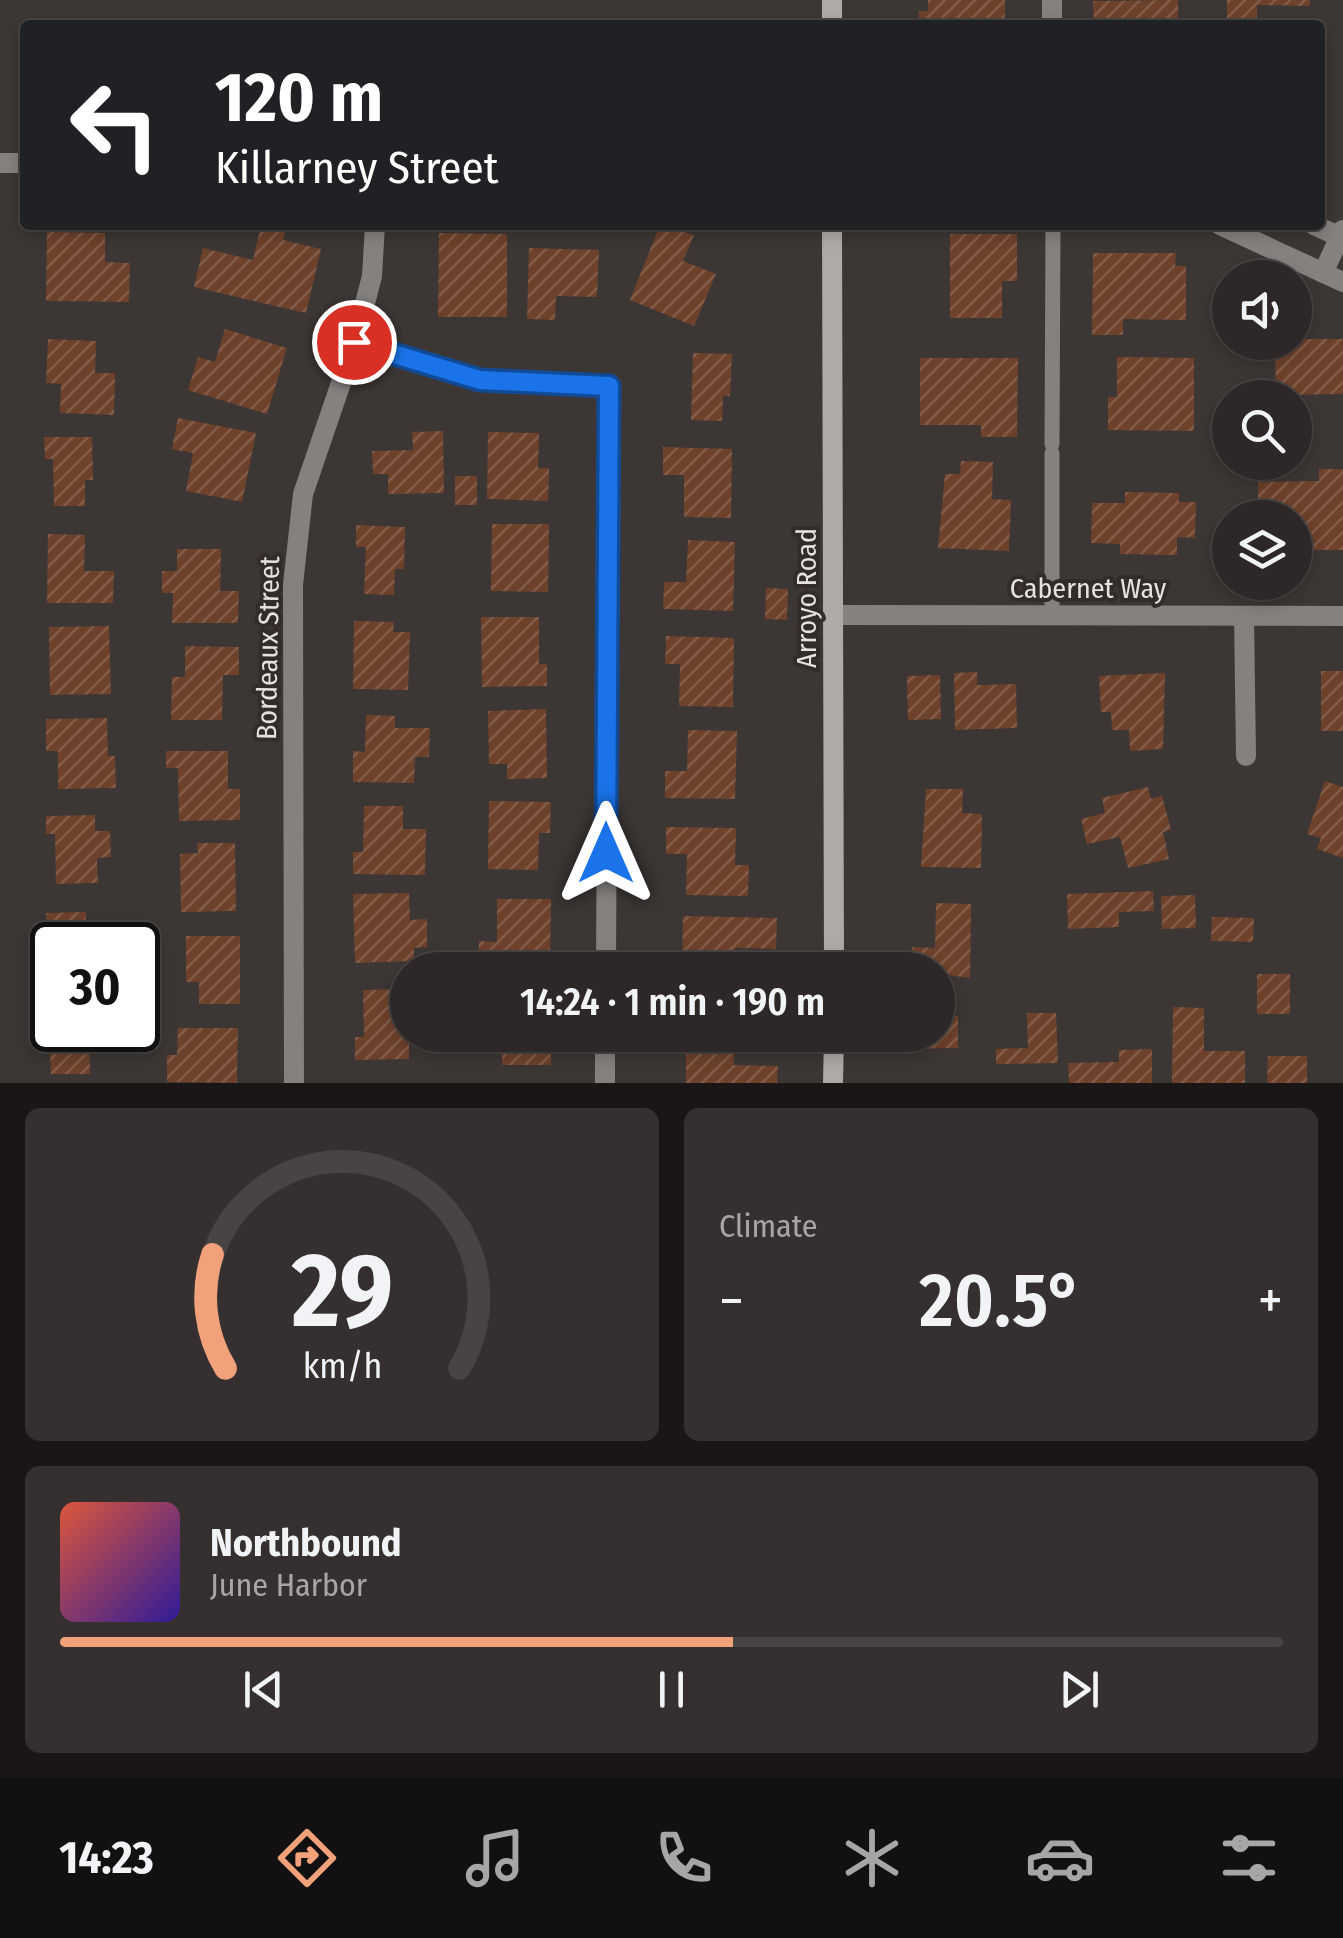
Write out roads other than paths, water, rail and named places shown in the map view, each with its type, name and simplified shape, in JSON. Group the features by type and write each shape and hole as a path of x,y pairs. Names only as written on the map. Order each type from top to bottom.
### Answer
{"street":[{"name":"Bordeaux Street","path":"294,1083 293,584 303,494 372,276 375,230"},
{"name":"Arroyo Road","path":"832,230 834,952"},
{"path":"1231,230 1343,282"},
{"path":"1323,273 1342,235"},
{"path":"354,342 480,380 609,386 606,952"},
{"name":"Cabernet Way","path":"833,615 1343,616"},
{"path":"1244,616 1246,756"},
{"path":"605,1052 605,1083"},
{"path":"834,1052 834,1083"}],"lane":[{"path":"1052,230 1052,615"}]}
